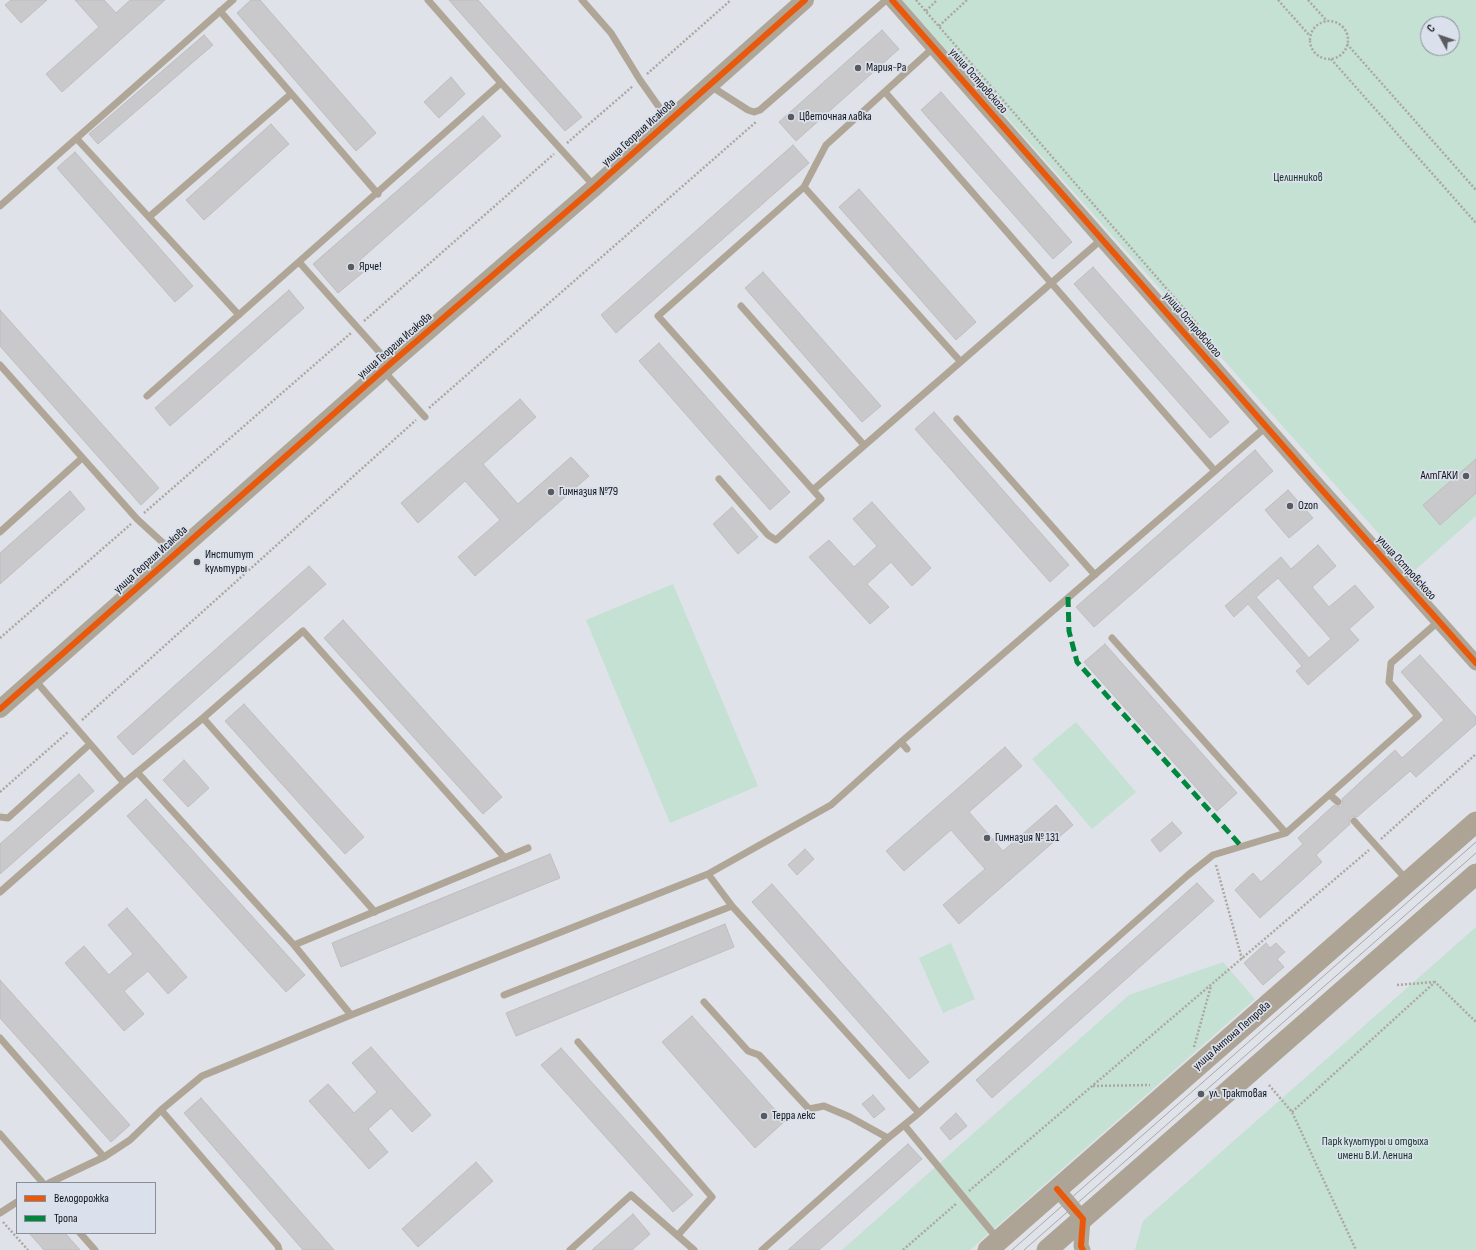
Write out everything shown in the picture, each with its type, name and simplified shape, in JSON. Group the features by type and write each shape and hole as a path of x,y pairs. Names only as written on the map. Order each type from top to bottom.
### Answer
{"main road":[{"name":"улица Антона Петрова","path":"993,1245 1476,822"},
{"path":"1047,1250 1476,874"}],"street":[{"name":"улица Георгия Исакова","path":"0,709 387,367 596,187 805,0"},
{"name":"улица Островского","path":"892,0 1476,663"},
{"path":"1057,1189 1082,1219 1081,1246 1083,1250"}],"lane":[{"path":"0,206 233,0"},
{"path":"428,0 596,187"},
{"path":"582,0 611,33 640,80 669,121"},
{"path":"710,85 748,110 754,112 760,110 886,0"},
{"path":"220,11 378,194"},
{"path":"719,479 768,535 776,540 821,499 658,316 804,187 826,145 934,47"},
{"path":"147,396 378,194 501,83"},
{"path":"885,92 1215,471"},
{"path":"149,216 291,94"},
{"path":"77,139 239,315"},
{"path":"804,187 960,361"},
{"path":"813,490 1102,239"},
{"path":"299,262 357,327 424,416"},
{"path":"740,306 864,446"},
{"path":"0,365 137,519 174,554"},
{"path":"957,419 1094,575"},
{"path":"51,1182 104,1157 130,1140 161,1110 202,1076 351,1015 708,874 831,805 901,742 1267,426"},
{"path":"0,532 82,458"},
{"path":"762,1250 888,1138 905,1126 1188,875 1213,855 1286,833 1418,716 1389,682 1390,663 1439,620"},
{"path":"0,892 124,783 203,718 303,631 505,858"},
{"path":"1112,638 1286,833"},
{"path":"34,679 124,783"},
{"path":"203,718 375,912"},
{"path":"901,742 907,749"},
{"path":"0,817 8,818 90,744"},
{"path":"137,772 294,945 351,1015"},
{"path":"1330,795 1338,802"},
{"path":"1354,821 1409,882"},
{"path":"294,945 528,848"},
{"path":"708,874 732,906 919,1113"},
{"path":"504,995 732,906"},
{"path":"704,1002 748,1051 759,1055 809,1109 824,1106 850,1117 888,1138"},
{"path":"0,1038 104,1157"},
{"path":"578,1042 712,1197 678,1236"},
{"path":"161,1110 278,1246 279,1250"},
{"path":"905,1126 963,1197 993,1245"},
{"path":"0,1134 42,1182"},
{"path":"570,1250 631,1196 694,1250"},
{"path":"0,1213 16,1203"},
{"path":"81,1234 95,1250"}],"path":[{"path":"0,638 731,0"},
{"path":"916,0 1199,327"},
{"path":"926,11 937,0"},
{"path":"940,26 968,0"},
{"path":"1278,0 1310,36"},
{"path":"1308,0 1327,21"},
{"path":"1327,21 1340,25 1347,36 1347,44 1342,53 1331,59 1325,59 1315,53 1310,42 1310,36 1316,26 1327,21"},
{"path":"1347,44 1476,190"},
{"path":"1331,59 1476,223"},
{"path":"0,792 756,122"},
{"path":"903,1250 1375,845 1476,754"},
{"path":"1213,855 1242,959"},
{"path":"1292,1112 1435,982"},
{"path":"1396,985 1435,982 1476,1022"},
{"path":"1193,1050 1211,985"},
{"path":"1094,1086 1153,1085"},
{"path":"1269,1085 1292,1112 1356,1250"},
{"path":"0,1219 28,1250"}],"green space":[{"name":"Целинников","path":"902,0 1476,0 1476,516 1413,572"},
{"path":"673,584 758,786 670,823 586,620"},
{"path":"1076,722 1136,792 1092,829 1032,759"},
{"name":"Парк культуры и отдыха имени В.И. Ленина","path":"1476,927 1476,1250 1135,1250 1143,1221"},
{"path":"951,943 975,999 943,1013 919,958"},
{"path":"1223,962 1255,999 970,1250 842,1250 1129,995"}],"building":[{"path":"11,0 47,0 21,23 5,5"},
{"path":"75,0 104,0 116,13 130,0 165,0 62,92 46,74 99,27"},
{"path":"251,0 260,0 376,133 356,151 237,13"},
{"path":"449,0 478,0 582,117 565,131"},
{"path":"882,30 899,49 796,141 779,122"},
{"path":"204,35 213,45 98,144 89,134"},
{"path":"451,77 465,94 439,118 424,102"},
{"path":"941,92 1072,242 1053,259 921,110"},
{"path":"483,116 501,136 360,260 367,269 338,293 313,264"},
{"path":"271,124 289,144 204,220 186,200"},
{"path":"793,145 809,163 616,333 601,315"},
{"path":"75,152 193,286 175,302 57,168"},
{"path":"859,189 976,322 956,340 839,207"},
{"path":"1093,267 1229,422 1210,438 1074,284"},
{"path":"763,272 881,406 862,422 745,288"},
{"path":"289,290 304,308 170,426 155,408"},
{"path":"0,310 159,488 141,505 0,346"},
{"path":"659,343 790,492 770,510 639,361"},
{"name":"Гимназия №79","path":"520,399 536,417 483,464 518,504 571,457 589,476 475,576 458,557 500,520 465,481 418,523 401,503"},
{"path":"934,412 1069,565 1050,582 915,429"},
{"path":"1255,450 1273,471 1094,627 1076,607"},
{"name":"АлтГАКИ","path":"1476,459 1476,493 1440,525 1423,505"},
{"path":"1288,490 1313,518 1289,538 1265,510"},
{"path":"70,491 85,509 0,584 0,553"},
{"path":"872,502 931,568 912,586 891,562 867,584 889,607 870,624 809,557 829,540 854,567 877,546 853,519"},
{"path":"732,507 758,537 738,554 713,524"},
{"path":"1318,545 1336,566 1312,587 1329,607 1355,585 1374,607 1349,629 1359,640 1308,685 1296,671 1302,666 1248,604 1234,617 1225,606 1281,557 1291,569","holes":["1278,578 1331,639 1309,658 1256,597"]},
{"path":"309,566 326,584 133,755 117,737"},
{"path":"343,620 502,797 483,814 324,638"},
{"path":"1105,644 1237,793 1217,811 1084,662"},
{"path":"1420,655 1476,717 1476,724 1416,777 1410,771 1357,817 1353,816 1350,818 1350,824 1316,855 1322,862 1260,918 1235,890 1253,873 1261,882 1303,844 1298,838 1334,805 1337,807 1341,806 1343,803 1342,799 1395,750 1402,758 1444,720 1401,672"},
{"path":"244,704 364,837 345,854 225,721"},
{"path":"1005,747 1022,766 969,812 1003,851 1056,805 1073,825 959,924 943,905 985,869 951,830 904,871 886,851"},
{"path":"184,760 209,788 188,807 163,780"},
{"path":"79,774 94,791 0,874 0,844"},
{"path":"146,799 305,975 286,992 127,816"},
{"path":"1172,822 1182,833 1160,852 1151,840"},
{"path":"805,849 814,859 797,875 788,865"},
{"path":"550,854 560,878 341,967 332,943"},
{"path":"1197,883 1214,901 992,1098 976,1080"},
{"path":"772,884 929,1062 909,1079 752,902"},
{"path":"127,908 187,977 168,994 148,971 124,991 144,1014 124,1031 65,963 84,946 109,975 133,954 108,925"},
{"path":"725,924 734,947 516,1036 506,1013"},
{"path":"1266,943 1270,948 1276,943 1285,952 1277,959 1284,967 1263,985 1244,963"},
{"path":"0,980 130,1125 111,1142 0,1018"},
{"path":"692,1016 785,1121 755,1148 662,1042"},
{"path":"371,1047 431,1115 412,1132 391,1108 368,1129 388,1152 369,1169 309,1101 328,1084 354,1113 377,1092 352,1063"},
{"path":"561,1048 693,1195 673,1212 541,1065"},
{"path":"873,1095 885,1109 874,1118 862,1104"},
{"path":"201,1098 334,1250 303,1250 184,1113"},
{"path":"956,1113 967,1126 950,1140 940,1128"},
{"path":"908,1144 922,1159 819,1250 788,1250"},
{"path":"476,1162 493,1181 418,1247 402,1229"},
{"path":"633,1214 650,1234 632,1250 592,1250"},
{"path":"30,1234 66,1234 80,1250 44,1250"}],"tram line":[{"path":"1012,1250 1476,842"},
{"path":"1024,1250 1476,853"}],"marked path":[{"path":"1068,597 1069,631 1077,662 1241,846"}],"cycle path":[{"path":"0,709 390,364 595,187 805,0"},
{"path":"892,0 1313,480 1476,663"},
{"path":"1057,1189 1083,1219 1081,1246 1083,1250"}],"place":[{"name":"Мария-Ра","path":"858,68"},
{"name":"Цветочная лавка","path":"791,117"},
{"name":"Ярче!","path":"351,267"},
{"name":"АлтГАКИ","path":"1466,476"},
{"name":"Гимназия №79","path":"551,492"},
{"name":"Ozon","path":"1290,506"},
{"name":"Институт культуры","path":"197,562"},
{"name":"Гимназия № 131","path":"987,838"},
{"name":"ул. Трактовая","path":"1201,1094"},
{"name":"Терра лекс","path":"764,1116"}]}
